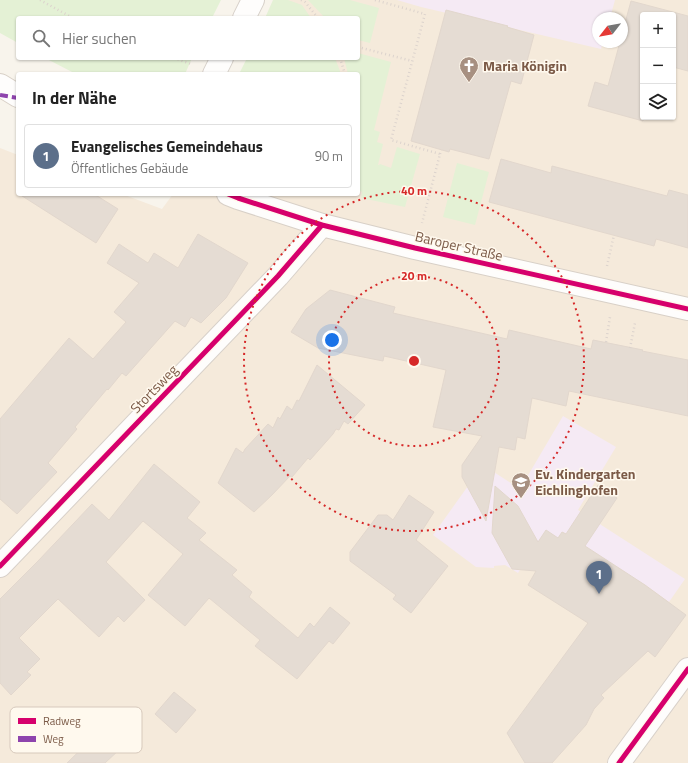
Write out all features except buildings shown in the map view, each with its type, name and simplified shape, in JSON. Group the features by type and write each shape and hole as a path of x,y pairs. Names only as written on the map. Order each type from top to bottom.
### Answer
{"street":[{"path":"245,16 254,0"},
{"path":"215,72 221,60"},
{"path":"0,85 16,95"},
{"name":"Baroper Straße","path":"233,196 322,225 415,248 688,309"},
{"name":"Stortsweg","path":"0,566 278,276 322,225"},
{"path":"619,763 688,669"}],"path":[{"path":"40,0 69,16"},
{"path":"301,0 305,2 316,16"},
{"path":"375,0 425,14 391,140 440,154"},
{"path":"360,48 412,61"},
{"path":"341,60 344,72"},
{"path":"415,248 441,150"},
{"path":"602,290 614,235"}],"shaded area":[{"path":"276,0 688,0 688,763 0,763 0,148 16,154 16,196 127,196 162,209 172,196 360,196 360,72 245,72 250,60 360,60 360,16 269,16"},
{"name":"Maria Königin","path":"397,0 615,0 612,12 592,12 592,47"},
{"name":"Ev. Kindergarten Eichlinghofen","path":"563,416 616,447 578,510 685,579 669,602 563,532 558,538 533,550 518,573 505,565 494,566 494,568 476,567 433,535 483,465 520,489"}],"green space":[{"path":"0,0 221,0 213,16 16,16 16,42 0,33"},
{"path":"273,0 288,0 302,5 310,16 266,16"},
{"path":"308,0 350,0 379,8 370,43 360,40 360,16 323,16"},
{"path":"360,54 391,62 374,130 380,132 377,142 383,144 378,165 380,164 391,168 397,147 420,154 405,207 361,198 360,72 348,72 344,60 360,60"},
{"path":"49,60 191,60 186,72 72,72"},
{"path":"246,60 336,60 340,71 340,72 240,72"},
{"path":"457,163 489,172 475,225 443,217"}],"marked path":[{"path":"0,95 16,98"}],"cycle path":[{"path":"233,196 322,225 415,248 688,309"},
{"path":"0,566 278,276 322,225"},
{"path":"619,763 688,669"}],"place":[{"name":"Maria Königin","path":"469,83"},
{"name":"Ev. Kindergarten Eichlinghofen","path":"521,499"},
{"name":"Evangelisches Gemeindehaus","path":"599,594"}]}
